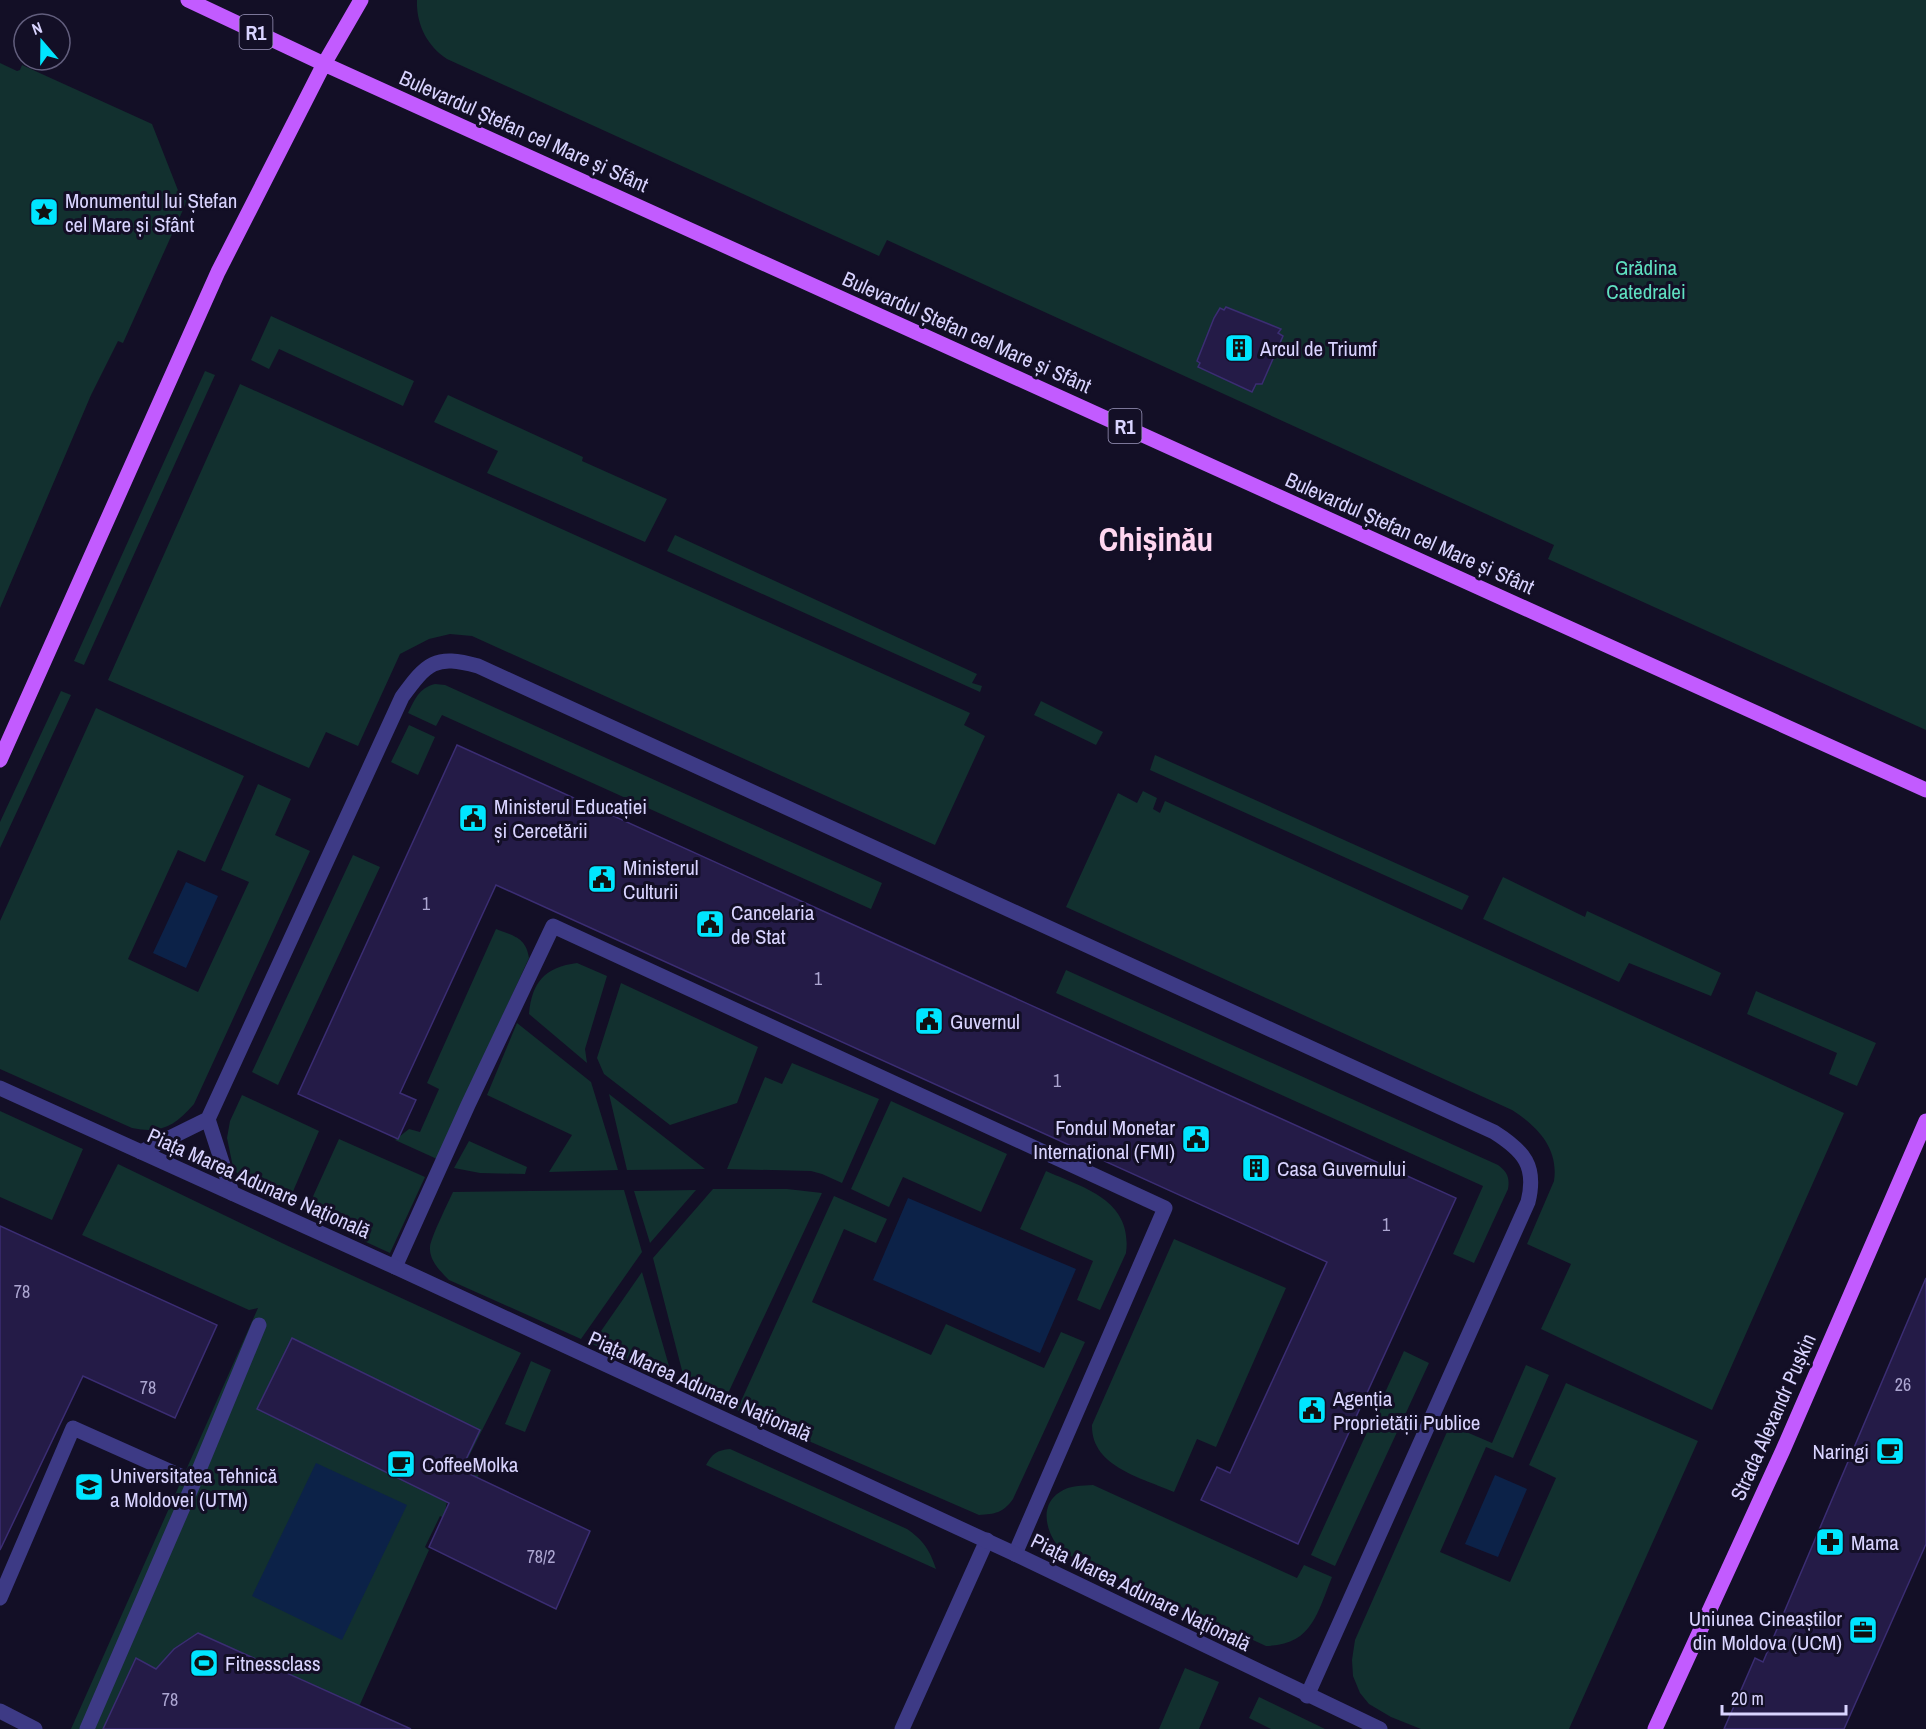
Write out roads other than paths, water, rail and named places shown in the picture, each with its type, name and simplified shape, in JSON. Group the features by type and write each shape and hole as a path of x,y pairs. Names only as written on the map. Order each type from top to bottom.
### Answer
{"main road":[{"name":"Bulevardul Ștefan cel Mare și Sfânt","path":"188,0 324,64 1926,790"},
{"path":"0,760 218,272 324,64 361,0"},
{"name":"Strada Alexandr Pușkin","path":"1655,1729 1783,1450 1926,1121"}],"street":[{"path":"141,1152 208,1119 402,697 430,665 445,660 478,666 1494,1132 1517,1149 1525,1159 1531,1174 1532,1186 1528,1202 1307,1696"},
{"path":"394,1267 553,926 1166,1208 1015,1554"},
{"name":"Piața Marea Adunare Națională","path":"0,1088 987,1540 1307,1696 1380,1729"},
{"path":"208,1119 232,1193"},
{"path":"87,1729 259,1325"},
{"path":"0,1598 73,1428 194,1482"},
{"path":"902,1729 987,1540"},
{"path":"0,1711 35,1729"}],"water":[{"path":"186,882 218,896 186,968 153,953"},
{"path":"908,1198 1076,1269 1040,1353 873,1280"},
{"path":"316,1463 407,1505 342,1640 252,1596"},
{"path":"1495,1475 1527,1489 1498,1557 1465,1544"}],"place":[{"name":"Monumentul lui Ștefan cel Mare și Sfânt","path":"44,212"},
{"name":"Arcul de Triumf","path":"1239,348"},
{"name":"Ministerul Educației și Cercetării","path":"473,818"},
{"name":"Ministerul Culturii","path":"602,879"},
{"name":"Cancelaria de Stat","path":"710,924"},
{"name":"Guvernul","path":"929,1021"},
{"name":"Fondul Monetar Internațional (FMI)","path":"1196,1139"},
{"name":"Casa Guvernului","path":"1256,1168"},
{"name":"Agenția Proprietății Publice","path":"1312,1410"},
{"name":"Naringi","path":"1890,1451"},
{"name":"CoffeeMolka","path":"401,1464"},
{"name":"Universitatea Tehnică a Moldovei (UTM)","path":"89,1487"},
{"name":"Mama","path":"1830,1542"},
{"name":"Uniunea Cineaștilor din Moldova (UCM)","path":"1863,1630"},
{"name":"Fitnessclass","path":"204,1663"}],"district":[{"name":"Chișinău","path":"1156,539"}],"park label":[{"name":"Grădina Catedralei","path":"1646,279"}]}
